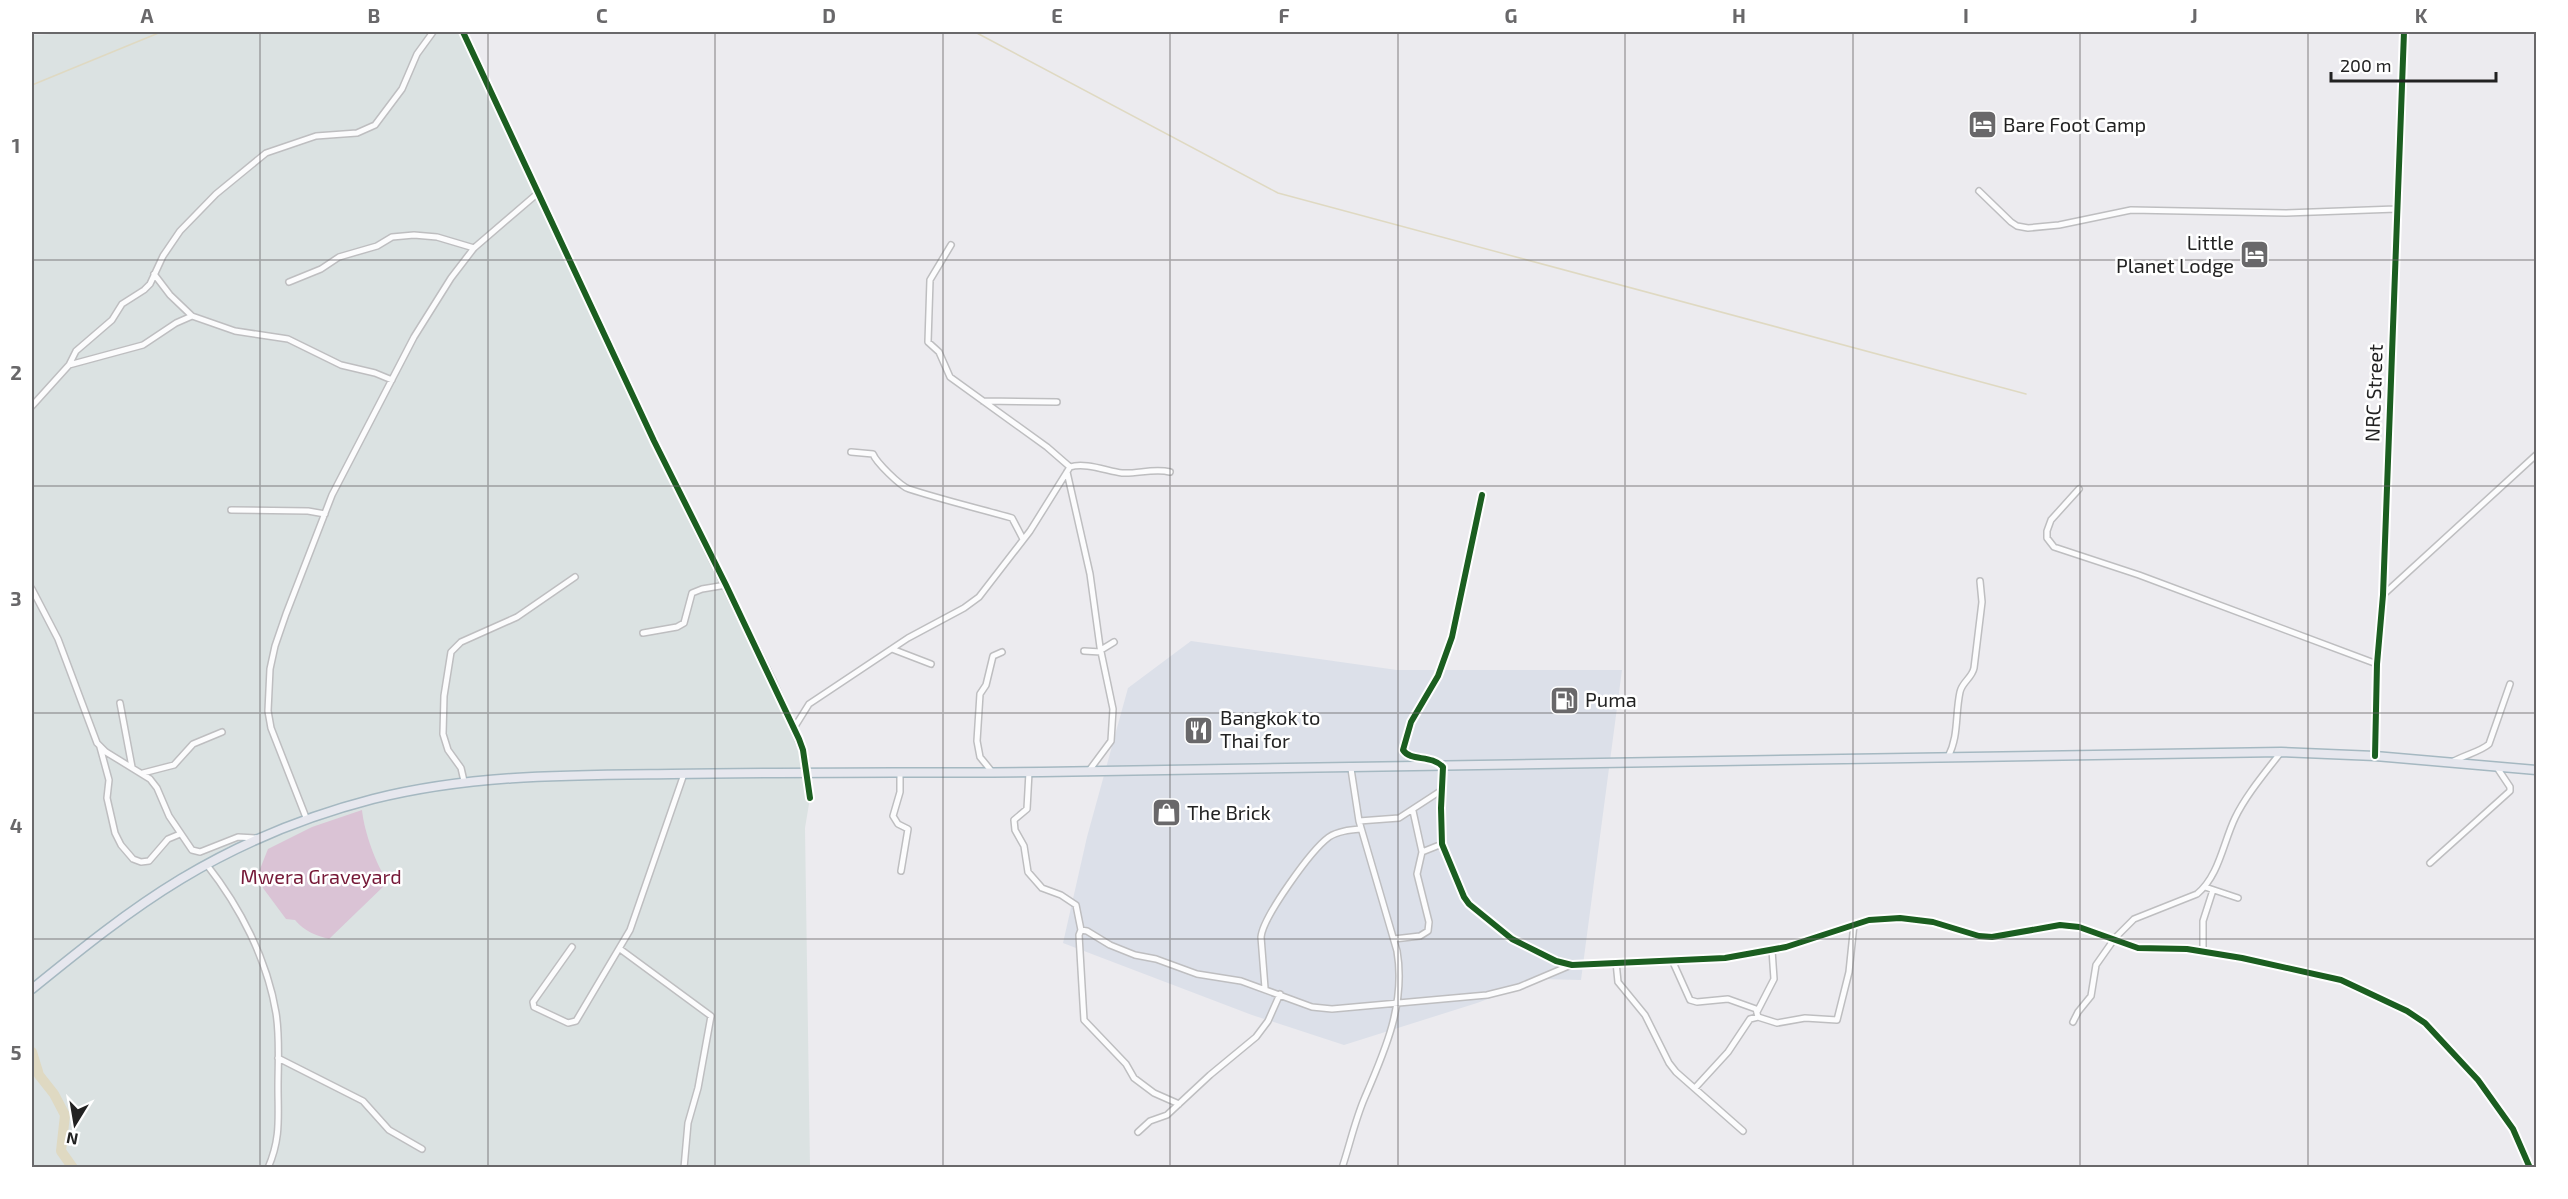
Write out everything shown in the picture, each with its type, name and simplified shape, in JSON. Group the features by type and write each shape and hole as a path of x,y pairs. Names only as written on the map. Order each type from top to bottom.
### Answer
{"highway":[{"path":"32,988 122,918 207,865 262,838 307,820 369,800 464,781 529,776 1351,769 2281,752 2375,756 2536,770"}],"street":[{"path":"32,406 69,365 76,351 112,320 128,299 144,290 170,244 216,194 269,151 316,136 360,133 375,125 402,89 417,54 432,32"},
{"path":"463,32 654,441 794,728 803,750 810,798"},
{"name":"NRC Street","path":"2375,756 2404,32"},
{"path":"1979,192 2011,222 2024,228 2059,225 2131,210 2286,213 2396,209"},
{"path":"307,820 272,728 268,711 268,684 275,646 332,495 414,337 451,278 474,248 538,193"},
{"path":"289,282 321,269 339,257 377,246 392,237 414,235 437,237 474,248"},
{"path":"951,245 930,280 928,342 939,352 950,377 1047,447 1069,469 1113,709 1111,741 1088,772"},
{"path":"154,274 170,295 192,316 234,331 288,339 341,365 375,373 392,380"},
{"path":"69,365 143,345 176,323 192,316"},
{"path":"981,401 1057,402"},
{"path":"850,452 873,454 876,461 908,488 966,507 1012,518 1023,539"},
{"path":"2383,595 2536,455"},
{"path":"794,728 809,704 892,649 979,597 1023,539 1069,469 1079,466 1126,473 1170,472"},
{"path":"2079,489 2048,525 2048,538 2054,547 2149,578 2377,664"},
{"path":"1482,495 1452,637 1438,676 1411,722 1403,750 1409,756 1432,759 1443,767 1442,844 1459,889 1469,904 1512,939 1556,961 1572,965 1725,958 1772,950 1854,924 1882,918 1919,919 1979,936 1992,937 2060,925 2079,927 2138,948 2203,950 2341,980 2407,1011 2425,1023 2478,1080 2513,1129 2530,1167"},
{"path":"231,510 308,511 325,514"},
{"path":"464,781 461,768 448,750 443,734 444,696 451,652 461,642 517,617 575,577"},
{"path":"1948,757 1955,742 1961,689 1974,668 1982,602 1980,581"},
{"path":"643,633 676,627 684,623 692,593 726,585"},
{"path":"32,589 58,639 99,746 109,780 107,798 115,833 121,846 133,859 141,862 149,861 168,839 180,834"},
{"path":"1084,651 1101,651 1114,642"},
{"path":"892,649 931,664"},
{"path":"993,772 980,757 977,741 980,694 986,685 993,656 1002,652"},
{"path":"2451,762 2485,748 2489,744 2510,684"},
{"path":"120,704 132,767"},
{"path":"144,773 174,765 193,744 222,732"},
{"path":"99,746 144,773 157,788 169,816 192,850 198,852 238,837 262,838"},
{"path":"2073,1022 2088,1001 2098,959 2115,938 2134,920 2197,894 2205,887 2215,869 2235,816 2281,752"},
{"path":"2430,863 2510,791 2510,787 2496,766"},
{"path":"1342,1167 1362,1106 1379,1068 1398,1005 1399,962 1359,821 1351,769"},
{"path":"1029,772 1027,809 1017,815 1014,823 1024,846 1028,872 1042,888 1061,895 1076,905 1081,930 1079,935 1084,1020 1126,1064 1134,1078 1143,1086 1179,1104"},
{"path":"900,773 900,792 893,816 898,824 908,830 902,871"},
{"path":"572,946 533,1002 534,1007 568,1023 576,1020 620,949 640,907 684,774"},
{"path":"1359,821 1399,818 1442,790"},
{"path":"1394,939 1425,934 1429,927 1417,874 1422,852 1413,811"},
{"path":"1265,988 1261,937 1268,916 1316,849 1332,835 1361,829"},
{"path":"1422,852 1442,844"},
{"path":"207,865 235,903 258,955 276,1012 278,1140 268,1167"},
{"path":"2205,887 2238,898"},
{"path":"2203,950 2203,921 2213,891"},
{"path":"1672,960 1690,1000 1697,1002 1728,999 1777,1023 1805,1018 1837,1020 1849,972 1854,924"},
{"path":"1081,930 1088,931 1110,945 1135,955 1166,962 1197,974 1241,981 1321,1008 1343,1009 1380,1004 1398,1005 1460,999 1508,991 1572,965"},
{"path":"620,949 711,1016 698,1089 688,1123 684,1167"},
{"path":"1695,1088 1728,1052 1747,1022 1758,1014 1776,972 1772,950"},
{"path":"1616,962 1618,982 1645,1015 1669,1063 1743,1131"},
{"path":"1138,1132 1150,1121 1167,1115 1262,1031 1280,994"},
{"path":"278,1058 363,1101 388,1130 422,1149"}],"shaded area":[{"path":"88,32 464,32 805,760 805,798 810,798 805,828 810,1167 32,1168 32,35"},
{"path":"1191,641 1397,670 1622,670 1581,980 1541,979 1477,1003 1344,1045 1252,1015 1063,943 1087,837 1128,688"}],"green space":[{"name":"Mwera Graveyard","path":"362,810 371,848 388,882 329,939 310,932 295,920 286,919 263,888 258,874 268,849 312,827"}],"waterway":[{"path":"32,85 161,32"},
{"path":"975,32 1278,193 2026,394"},
{"path":"32,1052 39,1075 54,1094 65,1115 61,1151 73,1168"}],"cycle path":[{"path":"463,32 654,441 799,739 803,750 810,798"},
{"path":"2375,756 2404,32"},
{"path":"1482,495 1452,637 1438,676 1411,722 1403,750 1411,756 1433,761 1443,767 1442,844 1469,904 1512,939 1556,961 1572,965 1725,958 1786,947 1869,920 1900,918 1933,922 1979,936 1992,937 2060,925 2079,927 2138,948 2187,949 2242,958 2341,980 2407,1011 2425,1023 2478,1080 2513,1129 2530,1168"}],"place":[{"name":"Bare Foot Camp","path":"1982,125"},
{"name":"Little Planet Lodge","path":"2255,254"},
{"name":"Puma","path":"1564,700"},
{"name":"Bangkok to Thai for","path":"1199,730"},
{"name":"The Brick","path":"1166,813"}]}
